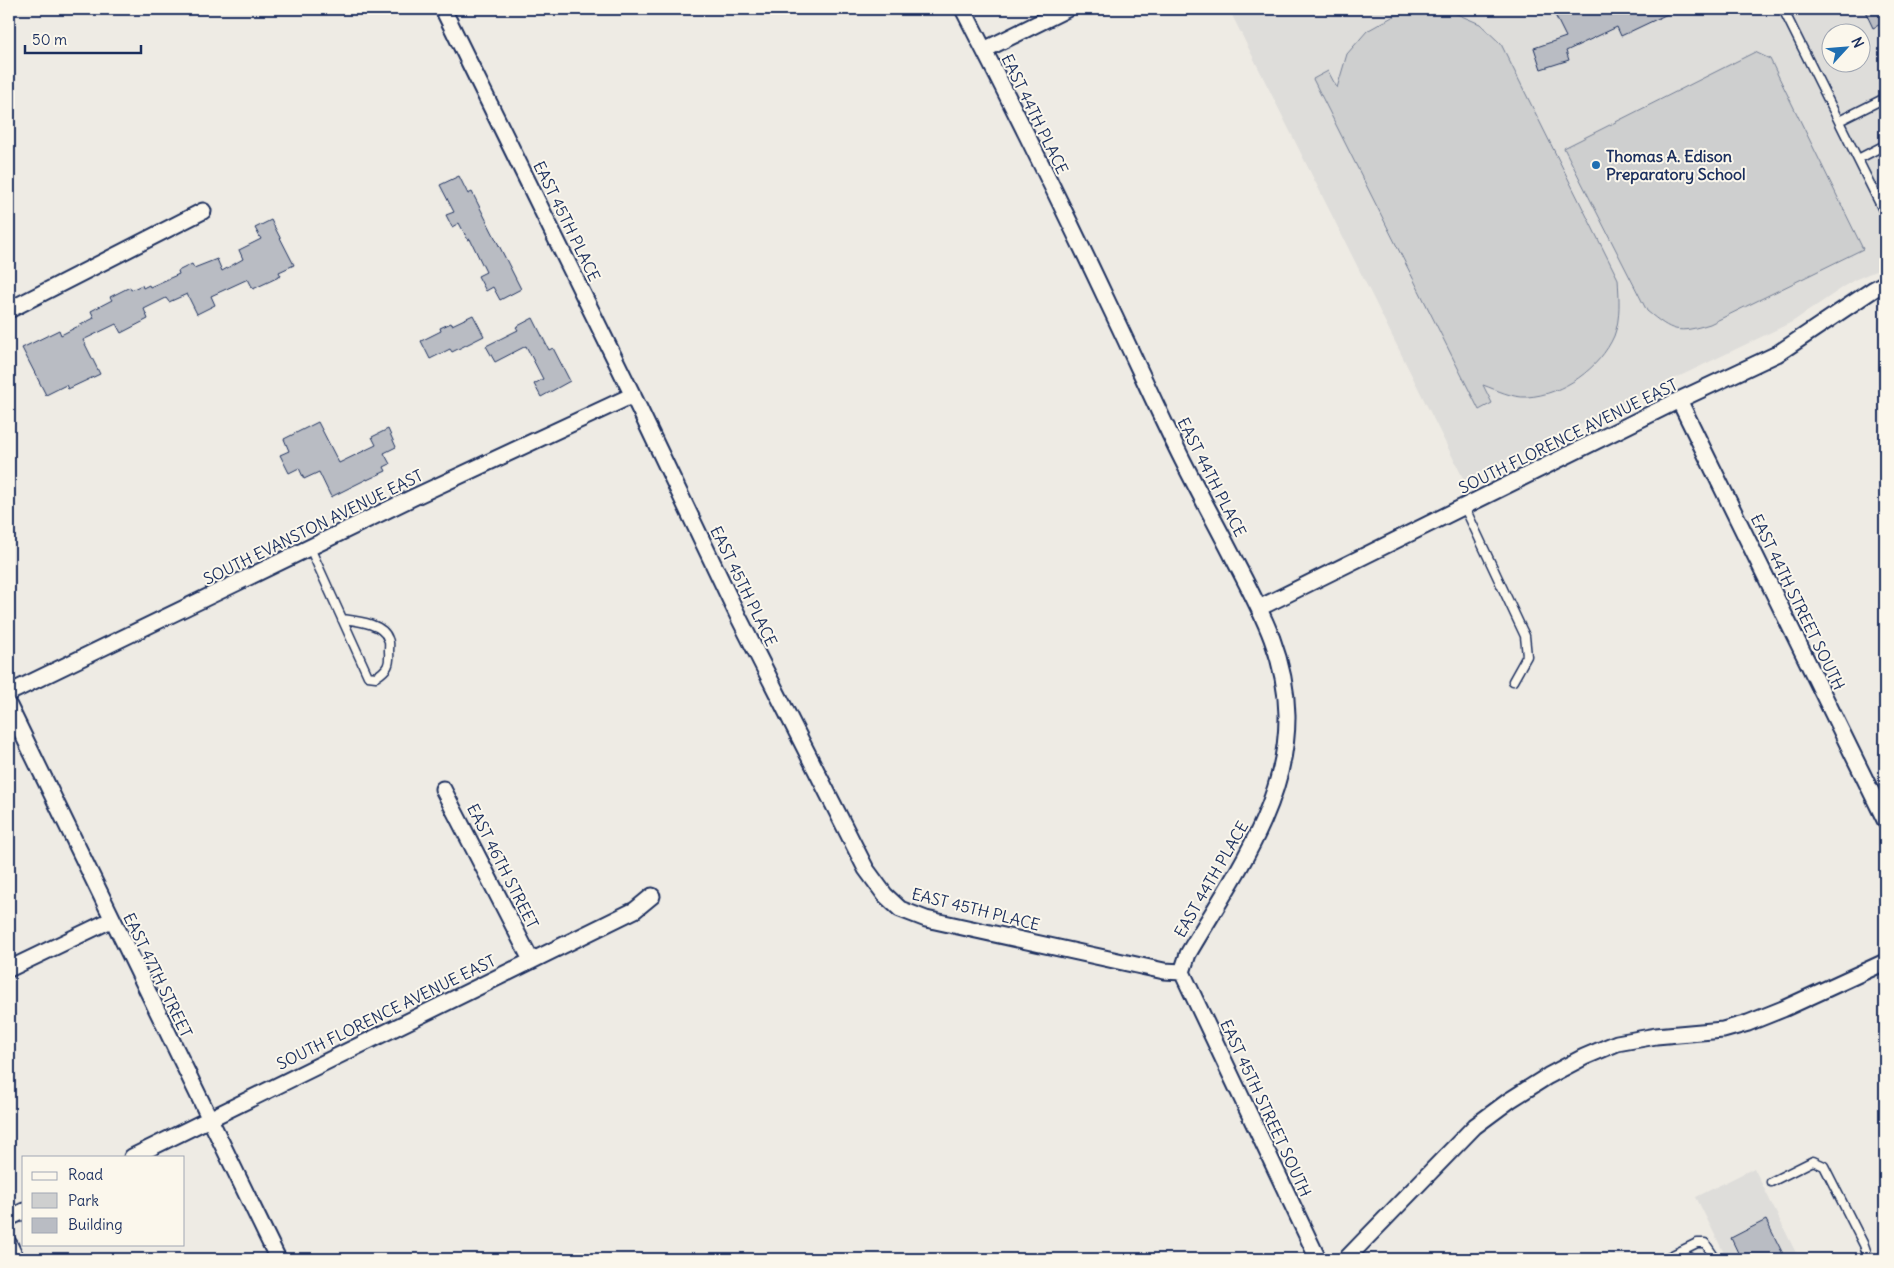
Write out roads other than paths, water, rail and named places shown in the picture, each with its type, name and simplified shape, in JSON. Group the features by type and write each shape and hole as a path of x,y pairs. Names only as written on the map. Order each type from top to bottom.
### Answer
{"street":[{"name":"EAST 45TH PLACE","path":"443,9 633,395 739,618 866,869 885,895 900,909 926,918 1164,971 1182,972"},
{"name":"EAST 44TH PLACE","path":"963,9 1108,301 1183,460 1260,608 1278,654 1284,680 1287,716 1284,746 1278,781 1270,805 1257,836 1188,954 1182,972"},
{"path":"984,50 1067,9"},
{"path":"9,310 203,211"},
{"name":"SOUTH FLORENCE AVENUE EAST","path":"1260,608 1678,400 1777,354 1885,283"},
{"name":"SOUTH EVANSTON AVENUE EAST","path":"9,693 633,395"},
{"name":"EAST 44TH STREET SOUTH","path":"1678,400 1885,820"},
{"name":"EAST 47TH STREET","path":"9,706 111,920 278,1259"},
{"name":"EAST 46TH STREET","path":"442,789 532,960"},
{"name":"SOUTH FLORENCE AVENUE EAST","path":"134,1156 635,910 652,896"},
{"path":"9,969 111,920"},
{"path":"1346,1259 1475,1126 1510,1100 1548,1076 1584,1057 1617,1044 1656,1036 1723,1030 1748,1023 1885,962"},
{"name":"EAST 45TH STREET SOUTH","path":"1182,972 1318,1259"},
{"path":"9,1218 22,1212"},
{"path":"9,1244 16,1259"}],"lane":[{"path":"1783,9 1885,214"},
{"path":"1839,121 1885,98"},
{"path":"1858,159 1885,145"},
{"path":"1877,197 1885,192"},
{"path":"1464,506 1525,636 1527,656 1513,681"},
{"path":"310,548 342,620 368,676 376,677 386,671 390,659 389,639 383,630 342,620"},
{"path":"1770,1182 1813,1161 1824,1166 1864,1245 1869,1259"},
{"path":"1664,1259 1697,1243 1705,1243 1716,1259"}],"place":[{"name":"Thomas A. Edison Preparatory School","path":"1596,165"}]}
